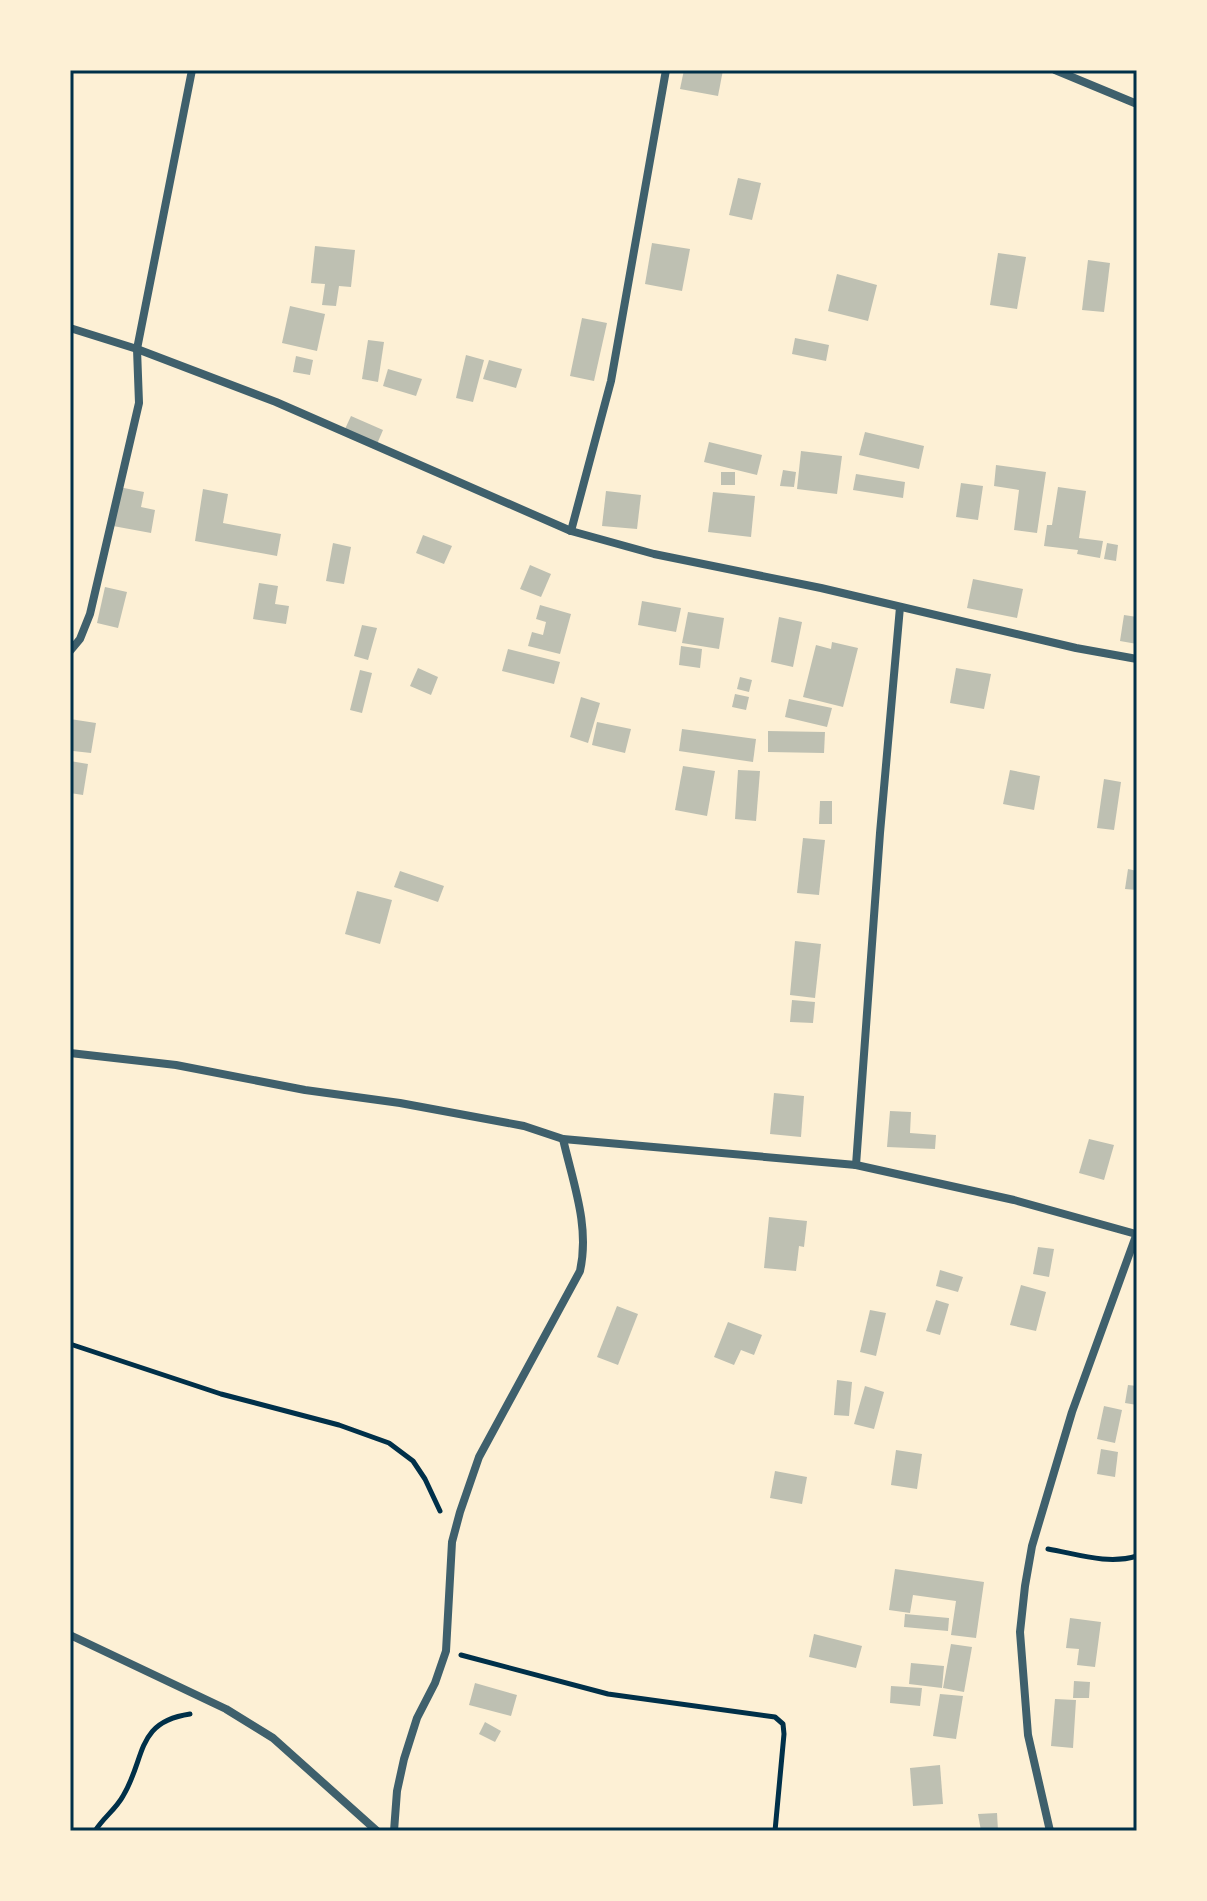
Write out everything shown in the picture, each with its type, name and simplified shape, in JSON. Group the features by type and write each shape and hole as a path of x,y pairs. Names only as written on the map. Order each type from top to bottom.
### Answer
{"street":[{"path":"70,651 80,639 90,614 139,403 137,349 192,70"},
{"path":"571,531 611,381 666,70"},
{"path":"1055,70 1137,104"},
{"path":"70,328 137,349 276,402 571,531 654,554 1137,659"},
{"path":"856,1165 900,607"},
{"path":"70,1053 176,1065 305,1090 400,1103 524,1126 563,1139 856,1165 1014,1200 1136,1233 1072,1412 1032,1546 1020,1632 1028,1735 1050,1831"},
{"path":"394,1831 397,1791 404,1759 417,1718 435,1683 446,1651 452,1542 479,1457 580,1271 584,1226 563,1139"},
{"path":"70,1635 226,1709 273,1738 377,1831"}],"path":[{"path":"70,1344 221,1394 339,1425 389,1443 413,1461 425,1479 452,1542"},
{"path":"1032,1546 1104,1559 1121,1560 1137,1556"},
{"path":"446,1651 608,1694 775,1717 783,1724 784,1734 775,1831"},
{"path":"95,1831 121,1801 151,1730 161,1721 175,1716 226,1709"}],"building":[{"path":"684,70 723,70 718,96 680,89"},
{"path":"738,178 761,183 752,220 729,215"},
{"path":"652,243 690,249 682,291 645,284"},
{"path":"315,246 355,250 351,287 339,286 336,306 322,305 325,284 311,283"},
{"path":"998,253 1026,257 1017,309 990,305"},
{"path":"1088,260 1110,263 1104,312 1082,310"},
{"path":"837,274 877,285 868,321 828,311"},
{"path":"290,306 325,314 317,351 282,343"},
{"path":"582,318 607,323 594,381 570,376"},
{"path":"795,338 829,345 826,361 792,354"},
{"path":"368,340 384,342 378,382 362,379"},
{"path":"466,355 484,360 473,402 456,398"},
{"path":"296,356 313,360 310,375 293,372"},
{"path":"489,360 522,369 516,388 483,379"},
{"path":"388,369 422,379 416,396 383,386"},
{"path":"351,416 383,430 377,444 345,429"},
{"path":"865,432 924,446 919,469 859,455"},
{"path":"709,442 762,455 757,475 704,462"},
{"path":"801,451 842,456 837,494 797,489"},
{"path":"996,465 1046,472 1037,533 1014,530 1019,490 994,486"},
{"path":"783,470 796,472 794,487 780,486"},
{"path":"721,472 735,472 735,485 721,485"},
{"path":"856,474 905,482 903,498 853,490"},
{"path":"961,483 983,486 978,520 956,517"},
{"path":"119,487 144,492 141,507 155,510 151,533 113,526"},
{"path":"1058,487 1086,491 1079,538 1103,541 1100,558 1077,554 1078,550 1044,546 1047,525 1052,525"},
{"path":"203,489 228,494 223,523 281,534 277,556 195,541"},
{"path":"606,491 641,495 637,529 602,526"},
{"path":"713,492 755,496 751,537 708,532"},
{"path":"423,535 452,546 444,564 416,553"},
{"path":"333,543 351,547 344,584 326,581"},
{"path":"1107,543 1118,545 1116,561 1104,559"},
{"path":"530,565 551,574 541,597 520,589"},
{"path":"973,579 1023,589 1017,618 967,608"},
{"path":"259,583 278,586 275,604 289,606 286,624 253,619"},
{"path":"105,587 127,592 118,628 97,623"},
{"path":"642,601 681,608 676,632 638,625"},
{"path":"540,605 571,614 560,654 528,646 532,632 543,635 546,622 536,619"},
{"path":"688,612 724,618 719,649 682,643"},
{"path":"1124,615 1137,617 1137,644 1120,641"},
{"path":"779,617 802,622 793,667 771,662"},
{"path":"362,625 377,628 368,660 354,656"},
{"path":"832,642 858,648 843,707 803,697 816,645 831,649"},
{"path":"681,646 702,649 700,668 679,665"},
{"path":"508,649 560,662 554,684 502,671"},
{"path":"418,668 438,677 431,695 410,686"},
{"path":"956,668 991,674 984,709 950,703"},
{"path":"360,670 372,673 362,713 350,710"},
{"path":"740,677 752,680 749,692 737,689"},
{"path":"735,694 749,697 746,710 732,707"},
{"path":"581,697 600,703 588,743 570,737"},
{"path":"789,699 832,708 827,727 785,717"},
{"path":"70,719 96,723 91,753 73,751 72,761"},
{"path":"597,722 631,729 625,753 592,745"},
{"path":"682,729 756,739 753,762 679,751"},
{"path":"768,731 825,732 824,753 768,752"},
{"path":"70,761 88,764 83,795 70,793"},
{"path":"683,766 715,771 707,816 675,810"},
{"path":"738,770 760,771 756,821 735,819"},
{"path":"1010,770 1040,776 1034,810 1003,804"},
{"path":"1104,779 1121,782 1114,830 1097,828"},
{"path":"820,801 832,801 832,824 819,824"},
{"path":"803,838 825,840 819,895 797,893"},
{"path":"1128,869 1137,871 1137,890 1125,889"},
{"path":"400,871 444,886 438,902 394,887"},
{"path":"357,891 392,900 380,944 345,934"},
{"path":"795,941 821,944 815,998 790,995"},
{"path":"792,1000 815,1002 813,1023 790,1022"},
{"path":"774,1093 804,1096 801,1137 770,1134"},
{"path":"890,1111 911,1112 910,1133 936,1135 935,1149 887,1147"},
{"path":"1089,1139 1114,1145 1104,1180 1079,1173"},
{"path":"769,1217 807,1221 804,1247 799,1246 796,1271 764,1268"},
{"path":"1038,1247 1054,1249 1049,1277 1033,1274"},
{"path":"940,1270 963,1277 958,1292 936,1286"},
{"path":"1021,1285 1046,1292 1036,1331 1010,1325"},
{"path":"936,1300 949,1304 940,1335 926,1331"},
{"path":"617,1306 638,1314 618,1365 597,1357"},
{"path":"870,1310 886,1313 876,1356 860,1352"},
{"path":"728,1322 762,1335 754,1355 741,1350 734,1365 714,1357"},
{"path":"837,1380 852,1382 849,1416 834,1415"},
{"path":"1128,1385 1137,1386 1137,1405 1125,1403"},
{"path":"865,1386 884,1392 874,1429 854,1424"},
{"path":"1104,1406 1122,1410 1115,1443 1097,1439"},
{"path":"1101,1449 1118,1452 1115,1477 1097,1474"},
{"path":"896,1450 922,1454 917,1489 891,1485"},
{"path":"775,1471 807,1477 802,1504 770,1498"},
{"path":"895,1569 984,1582 976,1638 951,1635 956,1601 913,1595 910,1613 889,1610"},
{"path":"905,1614 949,1618 948,1631 904,1627"},
{"path":"1070,1618 1101,1622 1095,1667 1077,1665 1079,1649 1066,1648"},
{"path":"814,1634 862,1646 856,1668 809,1657"},
{"path":"951,1644 972,1647 964,1692 943,1688"},
{"path":"911,1663 944,1666 942,1688 909,1684"},
{"path":"1074,1681 1090,1682 1089,1698 1073,1698"},
{"path":"475,1683 517,1695 511,1716 469,1705"},
{"path":"891,1686 922,1688 920,1706 890,1703"},
{"path":"940,1694 963,1696 956,1739 933,1736"},
{"path":"1055,1699 1076,1700 1073,1748 1051,1746"},
{"path":"485,1722 501,1731 495,1742 479,1734"},
{"path":"940,1765 943,1804 913,1806 910,1768"},
{"path":"997,1813 998,1831 981,1831 978,1814"}]}
